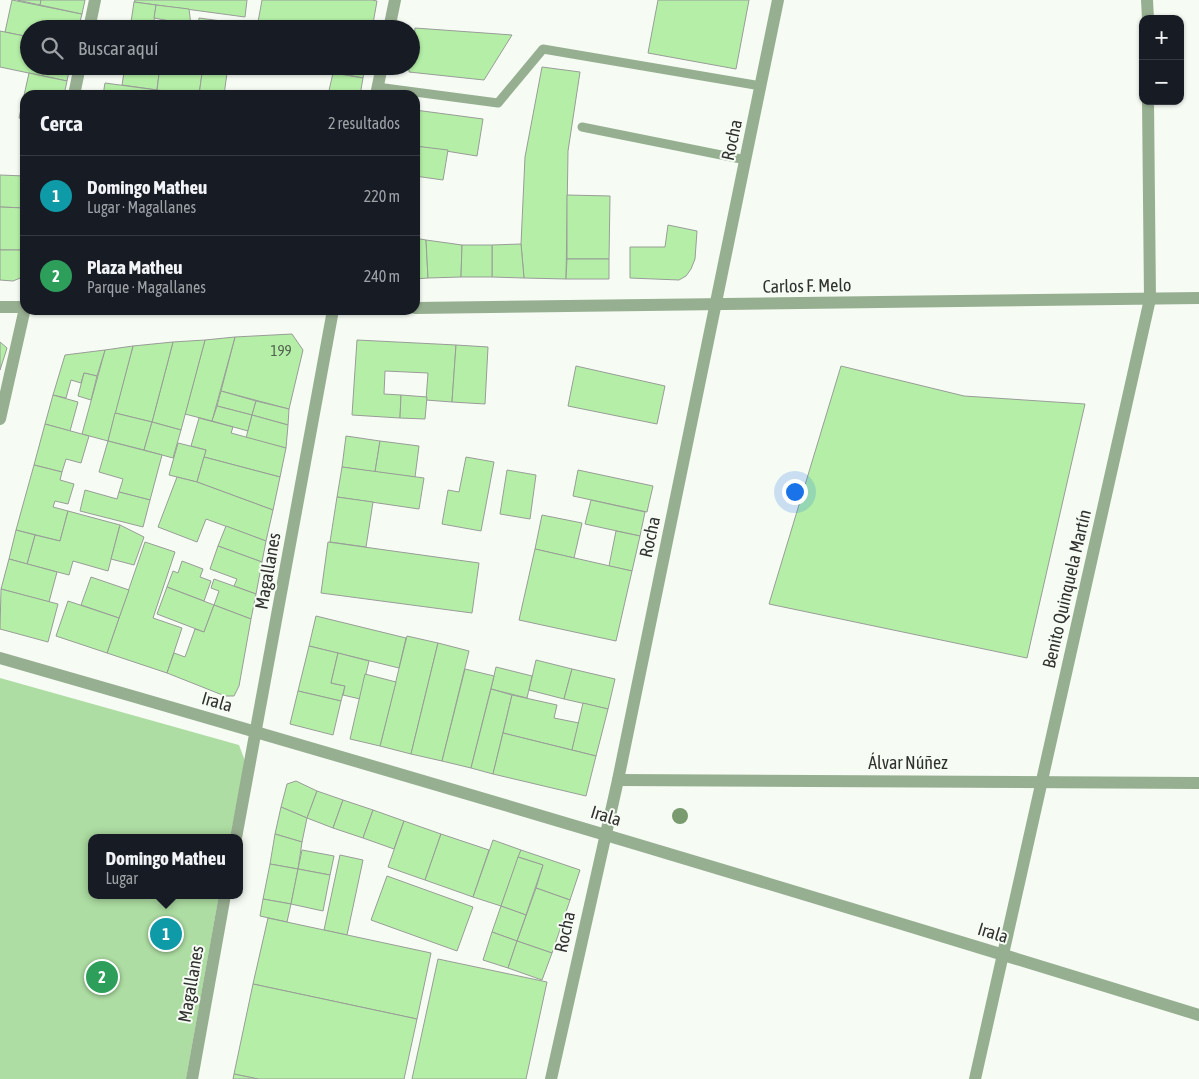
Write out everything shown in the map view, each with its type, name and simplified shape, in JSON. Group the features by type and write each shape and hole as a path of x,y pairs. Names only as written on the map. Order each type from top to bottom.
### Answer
{"street":[{"path":"91,20 96,0"},
{"path":"391,20 395,0"},
{"name":"Rocha","path":"551,1079 604,834 618,780 778,0"},
{"path":"1147,0 1148,15"},
{"path":"75,90 78,75"},
{"path":"377,90 380,75"},
{"name":"Benito Quinquela Martín","path":"975,1079 1150,299 1148,105"},
{"name":"Carlos F. Melo","path":"420,308 1199,298"},
{"path":"0,307 20,307"},
{"path":"0,419 23,315"},
{"name":"Magallanes","path":"237,834 332,315"},
{"name":"Irala","path":"0,658 256,731 604,834 1199,1015"},
{"name":"Álvar Núñez","path":"618,780 1199,783"},
{"name":"Magallanes","path":"192,1079 224,899"}],"lane":[{"path":"420,95 498,103 543,49 761,86"},
{"path":"582,127 746,160"}],"green space":[{"path":"0,678 239,745 245,761 231,834 88,834 88,899 218,899 186,1079 0,1079"}],"building":[{"path":"12,0 82,14 80,20 20,20 20,35 5,32"},
{"path":"17,0 41,0 40,5"},
{"path":"41,0 85,0 82,14 40,5"},
{"path":"135,0 247,0 245,17 134,2"},
{"path":"262,0 377,1 374,20 258,20"},
{"path":"658,0 749,0 736,69 648,53"},
{"path":"134,2 156,5 154,20 131,20"},
{"path":"156,5 189,9 190,20 165,20 154,18"},
{"path":"420,28 512,35 484,80 420,73"},
{"path":"0,31 20,35 20,71 0,67"},
{"path":"542,67 580,72 568,151 566,279 524,278 521,244 525,157"},
{"path":"29,75 38,75 67,81 65,90 25,90"},
{"path":"38,75 68,75 67,81"},
{"path":"124,75 159,75 157,90 122,85"},
{"path":"159,75 202,75 200,90 157,90"},
{"path":"202,75 227,75 225,90 200,90"},
{"path":"333,75 363,78 361,90 329,90"},
{"path":"348,75 364,75 363,78"},
{"path":"105,83 157,90 104,90"},
{"path":"420,111 483,119 477,156 420,147"},
{"path":"420,147 448,150 443,180 420,177"},
{"path":"0,175 20,176 20,208 0,207"},
{"path":"567,195 610,196 609,259 567,259"},
{"path":"0,207 20,208 20,250 0,250"},
{"path":"668,225 697,231 695,259 686,276 679,280 630,278 630,247 665,247"},
{"path":"420,239 426,240 428,278 420,279"},
{"path":"426,240 462,245 461,277 428,278"},
{"path":"521,244 524,278 492,277 492,245"},
{"path":"462,245 492,245 492,277 461,277"},
{"path":"0,250 20,250 20,278 13,281 0,280"},
{"path":"567,259 609,259 609,279 566,279"},
{"path":"292,334 303,350 289,409 221,391 235,337"},
{"path":"235,337 212,421 185,414 205,340"},
{"path":"205,340 181,430 152,422 173,342"},
{"path":"357,340 456,345 452,402 426,400 428,373 385,371 384,394 401,395 400,418 352,415"},
{"path":"0,342 7,348 0,370"},
{"path":"173,342 152,422 115,413 133,346"},
{"path":"456,345 488,347 485,404 452,402"},
{"path":"133,346 108,441 82,434 105,350"},
{"path":"105,350 97,376 84,373 81,383 71,380 66,398 53,395 65,355"},
{"path":"576,366 665,386 657,424 568,406"},
{"path":"841,366 964,396 1085,404 1027,658 769,604"},
{"path":"84,373 97,376 91,400 78,396"},
{"path":"221,391 256,401 252,415 217,406"},
{"path":"53,395 78,402 70,431 45,424"},
{"path":"401,395 427,397 425,419 400,418"},
{"path":"256,401 289,409 288,425 252,415"},
{"path":"217,406 252,415 248,431 212,421"},
{"path":"115,413 152,422 144,450 108,441"},
{"path":"252,415 288,425 286,448 246,438"},
{"path":"199,418 233,427 231,433 286,448 280,477 204,457 206,450 191,446"},
{"path":"152,422 181,430 173,458 144,450"},
{"path":"45,424 89,436 81,463 66,459 62,472 34,465"},
{"path":"346,436 380,441 375,472 342,467"},
{"path":"108,441 162,455 150,500 119,492 123,479 99,472"},
{"path":"380,441 419,446 415,477 375,472"},
{"path":"178,443 206,450 197,482 169,475"},
{"path":"204,457 280,477 273,510 197,482"},
{"path":"466,457 494,462 481,531 442,524 448,490 459,492"},
{"path":"34,465 62,472 60,480 74,484 68,504 55,501 53,507 68,511 60,541 16,530"},
{"path":"342,467 424,478 419,509 337,497"},
{"path":"507,470 536,475 530,519 500,514"},
{"path":"578,470 653,486 647,512 573,496"},
{"path":"177,477 197,482 273,510 266,541 206,519 197,542 158,527"},
{"path":"85,490 117,499 119,492 150,500 143,527 80,511"},
{"path":"337,497 373,502 366,547 330,542"},
{"path":"591,500 645,512 640,536 585,524"},
{"path":"68,511 120,525 108,571 73,561 69,575 27,564 35,535 60,541"},
{"path":"542,515 582,523 574,558 535,549"},
{"path":"120,525 144,537 134,565 111,559"},
{"path":"226,526 266,541 262,562 218,546"},
{"path":"16,530 35,535 27,564 9,559"},
{"path":"616,531 640,536 632,571 609,566"},
{"path":"145,542 175,552 153,618 182,628 167,673 107,653"},
{"path":"328,542 479,563 472,613 321,593"},
{"path":"218,546 262,562 256,594 234,586 237,579 210,569"},
{"path":"535,549 632,571 616,641 519,620"},
{"path":"9,559 57,572 49,602 1,589"},
{"path":"182,561 203,569 200,577 211,581 204,601 167,587 173,571 178,573"},
{"path":"91,577 129,590 119,618 81,605"},
{"path":"214,579 256,594 251,619 214,605 219,591 211,588"},
{"path":"167,587 214,605 204,632 157,614"},
{"path":"1,589 58,604 48,642 0,629"},
{"path":"68,601 119,618 107,653 56,636"},
{"path":"214,605 251,619 239,686 234,696 225,696 167,673 174,653 185,657 195,629 204,632"},
{"path":"316,616 406,638 399,668 309,646"},
{"path":"407,636 438,643 411,754 380,746"},
{"path":"438,643 469,651 442,761 411,754"},
{"path":"309,646 338,653 331,683 345,686 341,701 298,691"},
{"path":"338,653 369,661 360,699 343,695 345,686 331,683"},
{"path":"536,660 572,669 564,699 529,690"},
{"path":"496,667 532,676 527,698 491,689"},
{"path":"465,669 494,676 471,768 442,761"},
{"path":"572,669 615,679 608,709 564,699"},
{"path":"365,674 396,682 380,746 350,739"},
{"path":"491,689 512,695 493,774 471,768"},
{"path":"298,691 341,701 333,735 290,724"},
{"path":"512,695 557,705 554,718 579,723 572,750 503,733"},
{"path":"583,703 608,709 596,756 572,750"},
{"path":"503,733 596,756 586,796 493,774"},
{"path":"296,781 317,791 307,818 281,807 287,784"},
{"path":"317,791 343,800 333,828 307,818"},
{"path":"343,800 373,810 363,838 333,828"},
{"path":"281,807 307,818 302,842 275,834"},
{"path":"373,810 404,821 394,849 363,838"},
{"path":"404,821 441,834 425,880 388,867"},
{"path":"275,834 302,842 298,869 270,864"},
{"path":"441,834 489,850 473,897 425,880"},
{"path":"493,840 521,850 501,906 473,897"},
{"path":"302,850 334,856 330,875 298,869"},
{"path":"521,850 580,870 570,900 536,888 543,865 518,857"},
{"path":"340,855 363,860 347,935 324,930"},
{"path":"518,857 543,865 526,915 501,906"},
{"path":"270,864 298,869 291,904 263,899"},
{"path":"298,869 330,875 323,911 291,904"},
{"path":"387,876 473,907 457,951 371,920"},
{"path":"536,888 570,900 552,953 517,941"},
{"path":"263,899 291,904 287,922 260,916"},
{"path":"501,906 526,915 517,941 492,932"},
{"path":"268,918 431,953 417,1019 253,984"},
{"path":"492,932 517,941 508,968 483,960"},
{"path":"517,941 552,953 542,980 508,968"},
{"path":"438,959 547,982 526,1079 412,1079"},
{"path":"253,984 417,1019 404,1079 258,1079 234,1074"},
{"path":"234,1074 258,1079 233,1079"}],"place":[{"name":"Domingo Matheu","path":"166,934"},
{"name":"Plaza Matheu","path":"102,977"}]}
